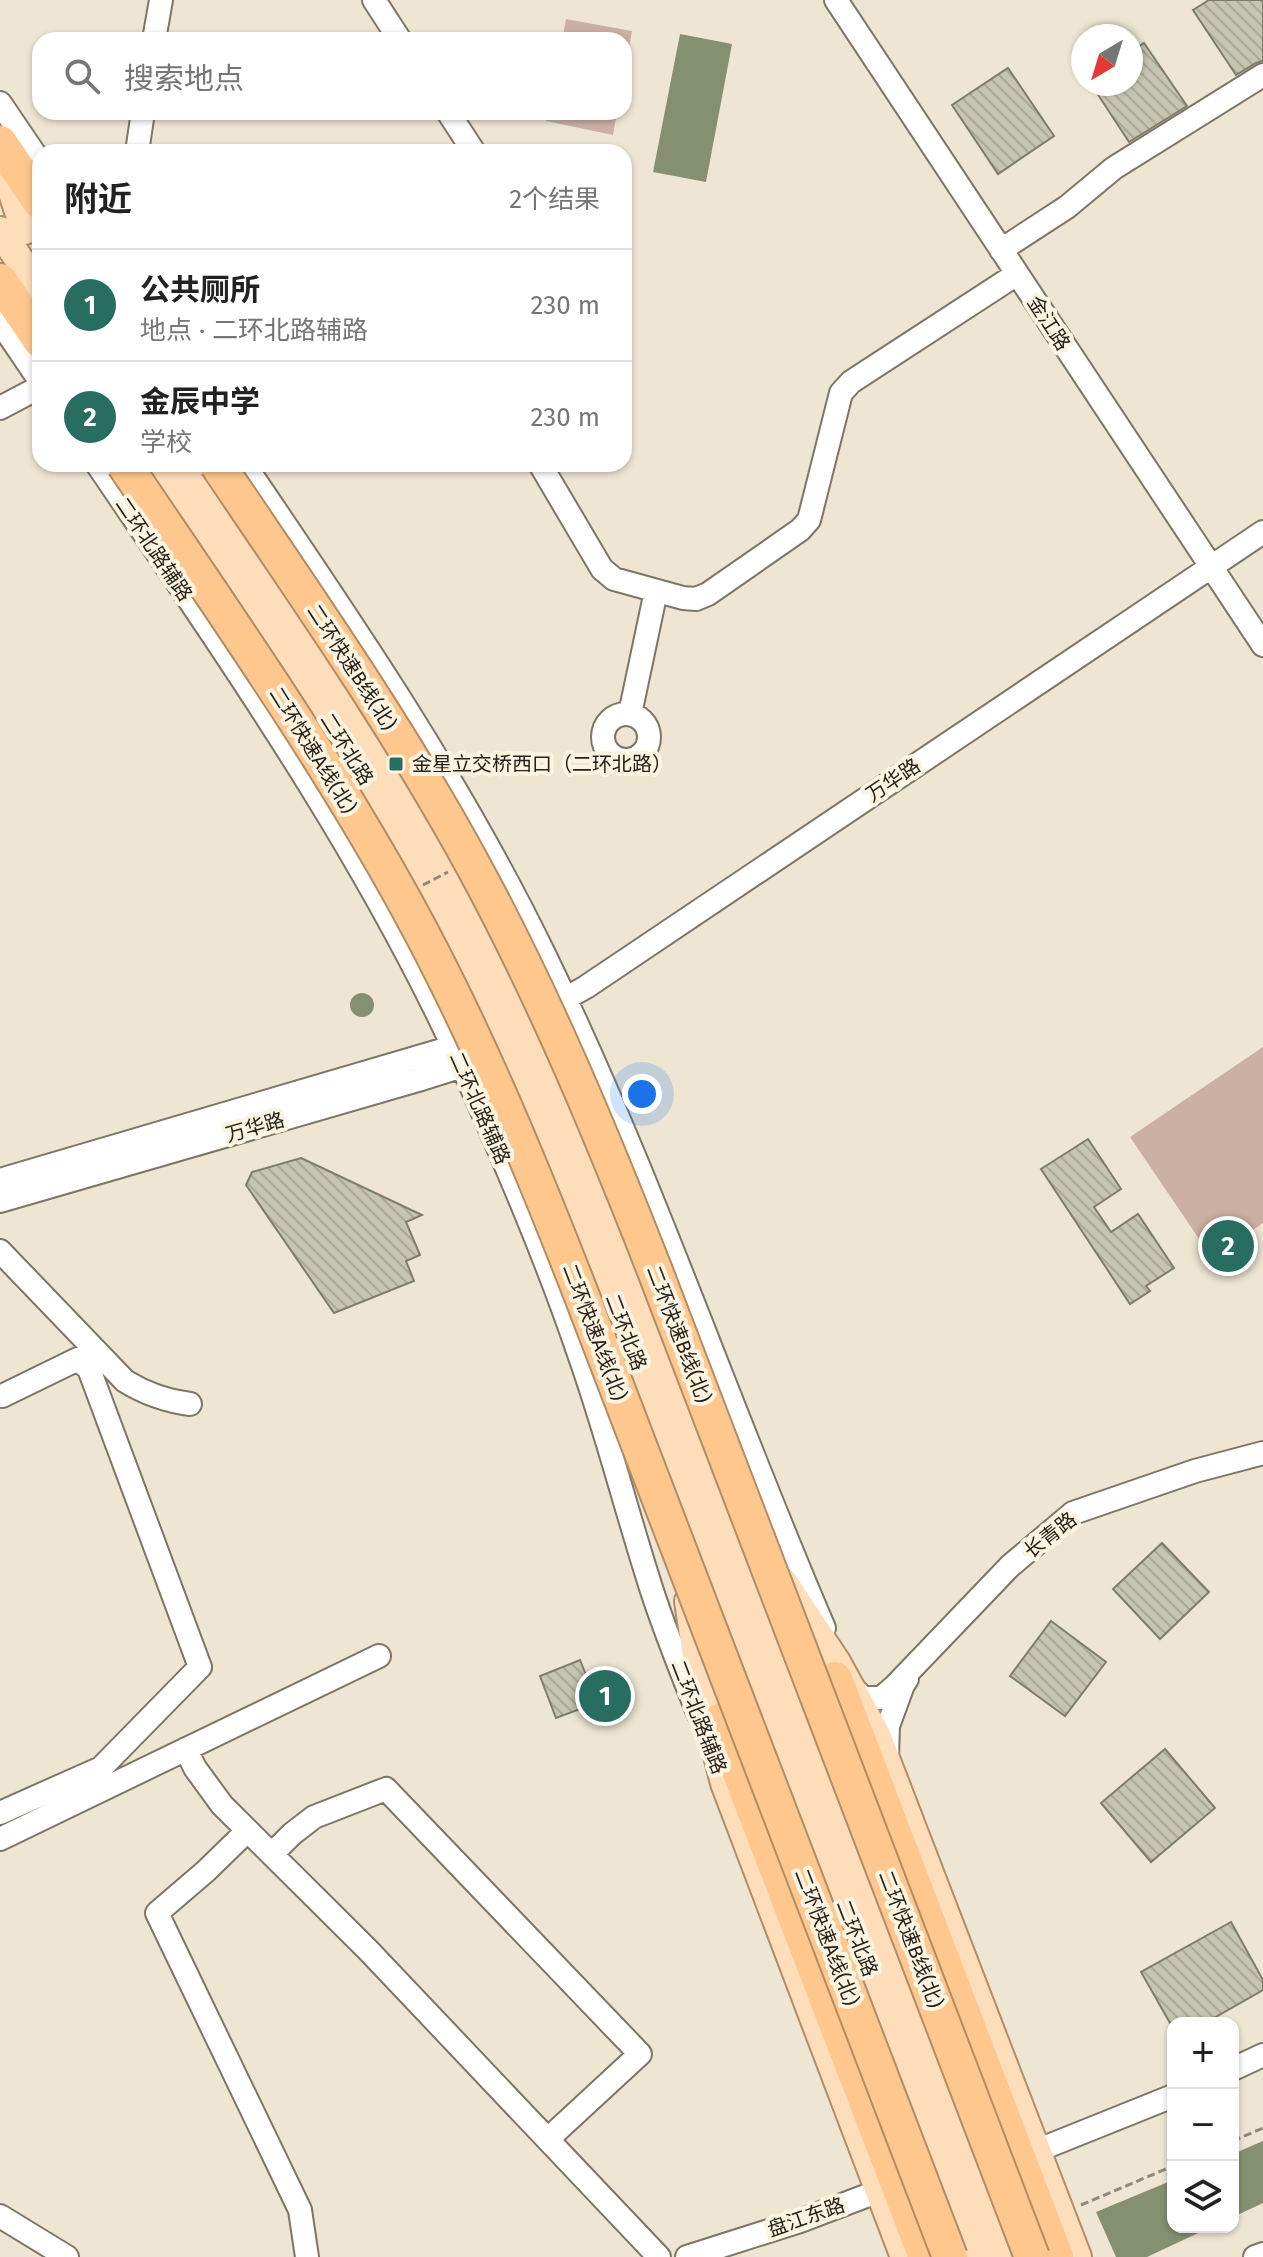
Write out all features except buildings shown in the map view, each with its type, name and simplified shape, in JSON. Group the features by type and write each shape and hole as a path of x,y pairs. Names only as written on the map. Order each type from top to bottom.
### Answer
{"highway":[{"path":"0,143 19,232"},
{"path":"0,281 32,328"},
{"name":"二环快速A线(北)","path":"126,472 322,761 405,902 455,998 556,1228 648,1362 950,2257"},
{"name":"二环快速B线(北)","path":"222,472 387,720 446,817 550,1018 591,1110 648,1362 1032,2257"},
{"path":"648,1362 763,1513 826,1655 1022,2142 1056,2257"},
{"path":"648,1362 665,1555 712,1698 888,2185 926,2257"}],"main road":[{"path":"0,153 19,232"},
{"path":"0,193 32,268"},
{"path":"133,472 210,523"},
{"name":"二环北路","path":"164,472 210,523 314,659 393,783 448,878 582,1218 648,1362 1003,2257"},
{"name":"二环北路","path":"187,472 210,523"},
{"path":"202,472 209,496 210,523"},
{"path":"648,1362 719,1483 850,1686 887,1761 1022,2142 1060,2213 1077,2257"},
{"path":"648,1362 674,1496 698,1668 725,1783 888,2185 905,2257"},
{"name":"二环北路","path":"715,1535 980,2257"}],"street":[{"path":"155,32 161,0"},
{"path":"374,0 395,32"},
{"name":"金江路","path":"836,0 1263,645"},
{"path":"1001,250 1067,207 1114,168 1263,75"},
{"path":"0,103 32,150"},
{"path":"138,144 142,120"},
{"path":"453,120 469,144"},
{"path":"545,472 602,569 614,579 683,598 696,599 708,594 800,530 809,520 841,393 851,382 1017,274"},
{"path":"0,322 32,372"},
{"path":"0,408 32,389"},
{"name":"二环北路辅路","path":"102,472 317,796 385,912 458,1057 562,1307 587,1377 660,1615 736,1814"},
{"path":"249,472 357,631 444,769 519,904 566,999 622,1126 790,1547 850,1686 863,1698 881,1698 919,1661"},
{"name":"万华路","path":"0,1201 458,1057 510,1034 1263,532"},
{"path":"630,714 656,591"},
{"name":"万华路","path":"0,1180 458,1057"},
{"path":"0,1251 125,1381 144,1393 190,1404"},
{"path":"0,1813 101,1768 200,1667 89,1369 78,1359 2,1396"},
{"name":"长青路","path":"919,1661 1010,1566 1073,1513 1195,1471 1263,1453"},
{"path":"0,1839 379,1656"},
{"path":"887,1761 888,1726 903,1685 919,1661"},
{"path":"186,1749 195,1768 222,1805 368,1950 659,2257"},
{"path":"272,1854 314,1817 386,1789 640,2054 548,2139"},
{"path":"247,1831 157,1913 300,2210 307,2257"},
{"path":"1239,2066 1263,2055"},
{"path":"1022,2142 1167,2098"},
{"name":"盘江东路","path":"687,2257 800,2221 888,2185"},
{"path":"0,2216 67,2257"},
{"path":"1255,2257 1263,2254"}],"path":[{"path":"418,888 457,867"},
{"path":"1239,2138 1263,2128"},
{"path":"1060,2213 1167,2168"}],"shaded area":[{"path":"566,19 632,31 632,32 564,32"},
{"path":"680,34 732,44 706,182 653,172"},
{"path":"546,120 616,120 613,135"},
{"path":"362,993 370,997 374,1005 370,1013 362,1017 354,1013 350,1005 354,997"},
{"path":"1263,1047 1263,1223 1212,1258 1130,1137"},
{"path":"1263,2141 1263,2203 1239,2214 1239,2161 1239,2151"},
{"path":"1167,2182 1167,2233 1198,2233 1147,2257 1116,2257 1096,2212"}],"place":[{"name":"金星立交桥西口（二环北路）","path":"396,764"},
{"name":"金辰中学","path":"1228,1246"},
{"name":"公共厕所","path":"605,1696"}]}
